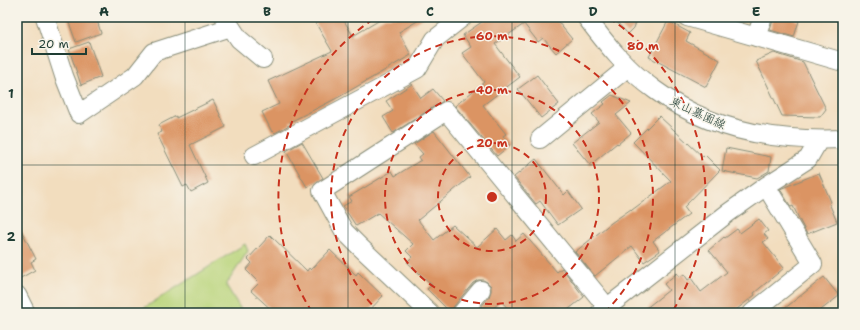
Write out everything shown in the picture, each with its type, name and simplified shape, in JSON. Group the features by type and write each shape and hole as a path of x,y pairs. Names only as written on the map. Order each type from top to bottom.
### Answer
{"street":[{"path":"45,17 64,76 79,114 135,76 154,52 228,22 239,39 263,59"},
{"path":"254,156 417,69 435,39 463,17"},
{"name":"東山墓園線","path":"586,17 605,42 628,67 654,90 671,102 710,120 755,134 774,137 819,140 843,139"},
{"path":"687,17 843,62"},
{"path":"756,37 763,17"},
{"path":"540,139 628,67"},
{"path":"430,313 344,231 322,191 446,111 603,310 766,186 808,159 819,140"},
{"path":"752,313 812,264 766,186"},
{"path":"462,313 481,290"},
{"path":"17,295 26,313"}],"green space":[{"path":"245,244 248,251 226,285 243,313 136,313"}],"building":[{"path":"67,17 96,17 101,33 76,42"},
{"path":"312,17 342,17 353,36 385,17 424,17 399,32 411,55 339,97 290,122 291,124 275,133 273,131 272,132 262,112 279,104 268,81 332,51"},
{"path":"489,17 554,17 572,39 556,53 543,38 538,42 524,24 495,44 520,77 483,105 506,134 503,136 510,145 497,156 455,106 484,82 462,53 471,47 463,35"},
{"path":"612,17 638,17 634,28 628,34"},
{"path":"774,17 788,17 799,21 794,37 770,30"},
{"path":"668,21 690,33 686,41 720,60 706,87 649,57"},
{"path":"89,42 101,77 81,85 69,49"},
{"path":"774,53 803,62 826,109 820,117 782,116 756,61"},
{"path":"537,75 559,104 541,118 518,89"},
{"path":"412,84 421,98 433,89 443,101 393,133 383,117 393,111 386,101"},
{"path":"612,95 631,103 616,115 631,133 590,165 572,143 599,122 592,114 605,104 603,102"},
{"path":"213,100 226,127 190,145 208,183 191,192 187,185 183,187 157,134 162,132 159,125"},
{"path":"659,116 703,157 705,155 720,170 684,207 689,214 653,241 660,251 644,262 632,246 595,276 575,252 611,223 631,209 632,210 671,181 633,142"},
{"path":"434,131 470,177 418,220 434,240 453,225 477,247 497,229 506,240 512,235 516,241 524,234 557,272 562,268 584,297 564,313 512,313 501,301 488,313 476,313 489,297 491,291 491,286 487,282 478,280 473,283 454,306 451,313 427,289 432,285 407,262 412,257 406,251 413,244 378,213 356,226 343,206 352,201 349,197 392,171 395,176 421,160 419,157 423,154 414,144"},
{"path":"302,142 323,178 307,187 286,151"},
{"path":"726,148 771,157 769,171 757,178 722,171"},
{"path":"536,159 564,195 568,191 581,209 558,225 540,201 536,204 514,177"},
{"path":"819,173 831,202 829,203 837,222 807,234 793,206 791,207 780,189"},
{"path":"759,219 768,231 764,234 768,239 763,242 784,268 754,293 755,295 732,313 640,313 669,290 664,284 677,273 680,277 684,274 688,280 691,278 701,292 727,272 709,250 724,237 725,238 737,229 740,233"},
{"path":"17,222 36,259 31,262 35,270 17,280"},
{"path":"270,235 307,271 309,268 311,270 330,250 356,275 358,272 383,296 367,313 275,313 251,291 259,283 246,270 252,263 248,259"},
{"path":"824,277 839,296 817,313 779,313"}]}
